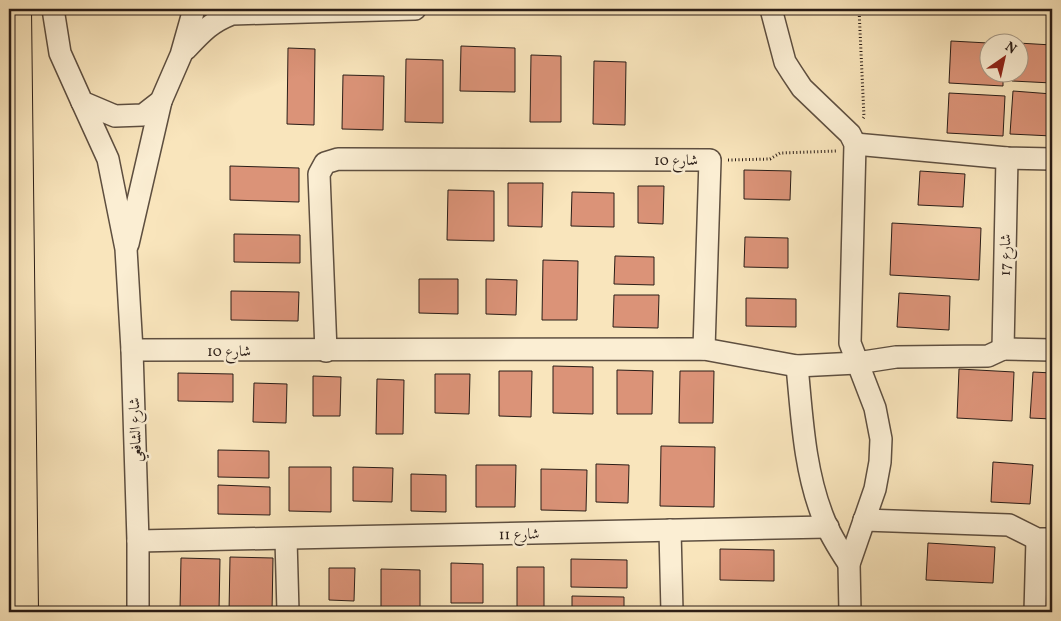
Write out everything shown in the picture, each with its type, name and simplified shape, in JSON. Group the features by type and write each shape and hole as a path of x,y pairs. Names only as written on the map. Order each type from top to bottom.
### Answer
{"highway":[{"path":"17,9 24,612"}],"street":[{"name":"شارع الشافعي","path":"53,9 60,53 108,159 126,249 132,350 138,541 138,612"},
{"path":"181,55 194,9"},
{"path":"181,55 205,28 218,19 232,14 415,9"},
{"path":"771,9 785,62 802,88 854,144 1007,158 1052,159"},
{"name":"شارع الشافعي","path":"126,249 160,102 181,55"},
{"path":"82,102 115,116 143,115 160,102"},
{"path":"850,612 849,564 878,476 881,439 875,408 850,343 854,144"},
{"name":"شارع 17","path":"1003,348 1007,158"},
{"name":"شارع 10","path":"132,350 326,351 704,349 710,160 338,159 325,163 319,174 326,351"},
{"path":"704,349 797,366 857,363 896,356 988,356 1003,348 1052,350"},
{"path":"797,366 805,448 815,494 828,527 849,564"},
{"path":"864,520 1009,525 1044,539 1035,612"},
{"name":"شارع 11","path":"138,541 828,527"},
{"path":"670,530 672,612"},
{"path":"286,539 288,612"}],"path":[{"path":"710,160 770,159 780,153 854,144 864,117 858,9"}],"building":[{"path":"951,41 978,42 978,82 1003,82 1003,86 949,83"},
{"path":"1028,44 1052,45 1052,83 1028,82"},
{"path":"461,46 515,48 515,92 460,91"},
{"path":"288,48 315,49 314,125 287,124"},
{"path":"531,55 561,56 561,122 530,122"},
{"path":"406,59 443,60 443,123 405,122"},
{"path":"594,61 626,62 625,125 593,124"},
{"path":"343,75 384,76 383,130 342,129"},
{"path":"1013,91 1052,94 1052,136 1010,134"},
{"path":"949,93 1005,96 1003,136 947,133"},
{"path":"230,166 299,168 299,202 230,200"},
{"path":"744,170 791,171 790,200 744,199"},
{"path":"920,171 965,174 963,207 918,205"},
{"path":"508,183 543,183 542,227 508,226"},
{"path":"638,186 664,186 663,224 638,223"},
{"path":"448,190 494,191 494,241 447,240"},
{"path":"572,192 614,193 614,227 571,226"},
{"path":"1052,192 1052,236 1050,236"},
{"path":"892,223 981,228 979,280 890,275"},
{"path":"234,234 300,235 300,263 234,262"},
{"path":"745,237 788,238 788,268 744,267"},
{"path":"615,256 654,257 654,285 614,284"},
{"path":"543,260 578,261 577,320 542,320"},
{"path":"419,279 458,279 458,314 419,313"},
{"path":"486,279 517,280 516,315 486,314"},
{"path":"231,291 299,292 298,321 231,320"},
{"path":"899,293 950,296 949,330 897,327"},
{"path":"614,295 659,295 658,328 613,327"},
{"path":"746,298 796,299 796,327 746,326"},
{"path":"553,366 593,367 593,414 553,413"},
{"path":"959,369 1014,372 1012,421 957,418"},
{"path":"617,370 653,371 652,414 617,414"},
{"path":"499,371 532,371 531,417 499,416"},
{"path":"680,371 714,371 713,423 679,423"},
{"path":"1033,372 1052,373 1052,419 1030,418"},
{"path":"178,373 233,374 233,402 178,401"},
{"path":"435,374 470,374 469,414 435,413"},
{"path":"313,376 341,377 340,416 313,416"},
{"path":"377,379 404,380 403,434 376,434"},
{"path":"254,383 287,384 286,423 253,422"},
{"path":"661,446 715,447 714,507 660,506"},
{"path":"218,450 269,451 269,478 218,477"},
{"path":"993,462 1033,465 1030,504 991,502"},
{"path":"596,464 629,465 628,503 596,502"},
{"path":"476,465 516,465 515,507 476,507"},
{"path":"289,467 331,467 331,512 289,511"},
{"path":"353,467 393,468 392,502 353,501"},
{"path":"541,469 587,470 586,511 541,510"},
{"path":"411,474 446,475 446,512 411,511"},
{"path":"218,485 270,487 270,515 218,514"},
{"path":"928,543 995,547 993,583 926,580"},
{"path":"720,549 774,550 774,581 720,580"},
{"path":"230,557 273,558 272,612 229,612"},
{"path":"181,558 220,559 219,611 180,610"},
{"path":"571,559 627,560 627,588 571,587"},
{"path":"451,563 483,564 483,603 451,603"},
{"path":"517,567 544,567 544,610 517,609"},
{"path":"329,568 355,568 354,601 329,600"},
{"path":"381,569 420,570 420,611 381,610"},
{"path":"572,596 624,597 624,612 572,612"},
{"path":"943,609 995,611 995,612 943,612"},
{"path":"721,610 775,611 775,612 721,612"}]}
